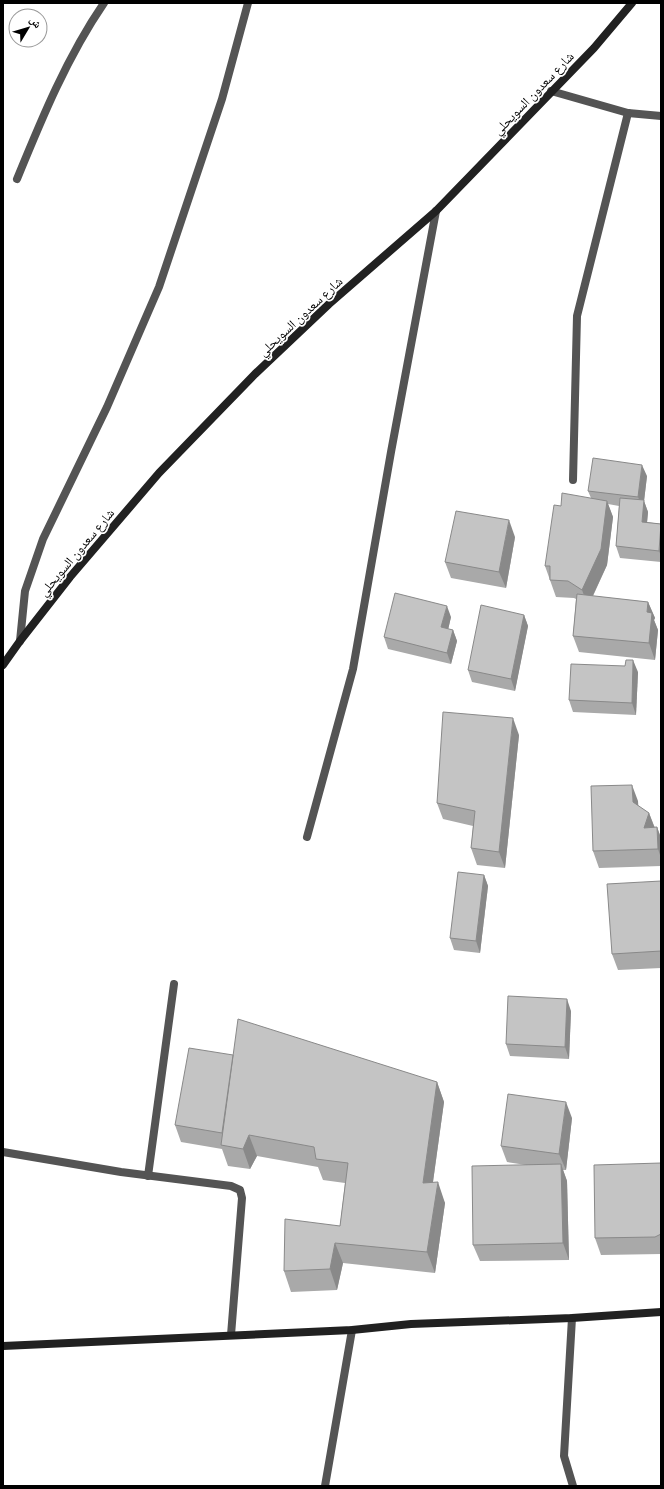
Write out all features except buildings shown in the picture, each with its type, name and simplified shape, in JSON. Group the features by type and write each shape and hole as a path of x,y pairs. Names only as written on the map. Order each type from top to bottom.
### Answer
{"main road":[{"name":"شارع سعدون السويحلي","path":"3,665 70,577 159,473 255,374 329,304 436,211 594,48 632,3"},
{"path":"3,1346 108,1343 231,1335 352,1330 411,1324 572,1318 661,1312"}],"street":[{"path":"17,179 54,90 89,25 104,3"},
{"path":"20,641 25,591 43,540 107,407 159,287 222,99 248,3"},
{"path":"551,91 628,113 661,116"},
{"path":"573,480 577,316 628,113"},
{"path":"307,837 353,669 390,452 436,211"},
{"path":"148,1176 174,984"},
{"path":"3,1152 148,1176 231,1186 240,1190 242,1198 231,1335"},
{"path":"572,1318 564,1456 572,1486"},
{"path":"325,1486 352,1330"}]}
